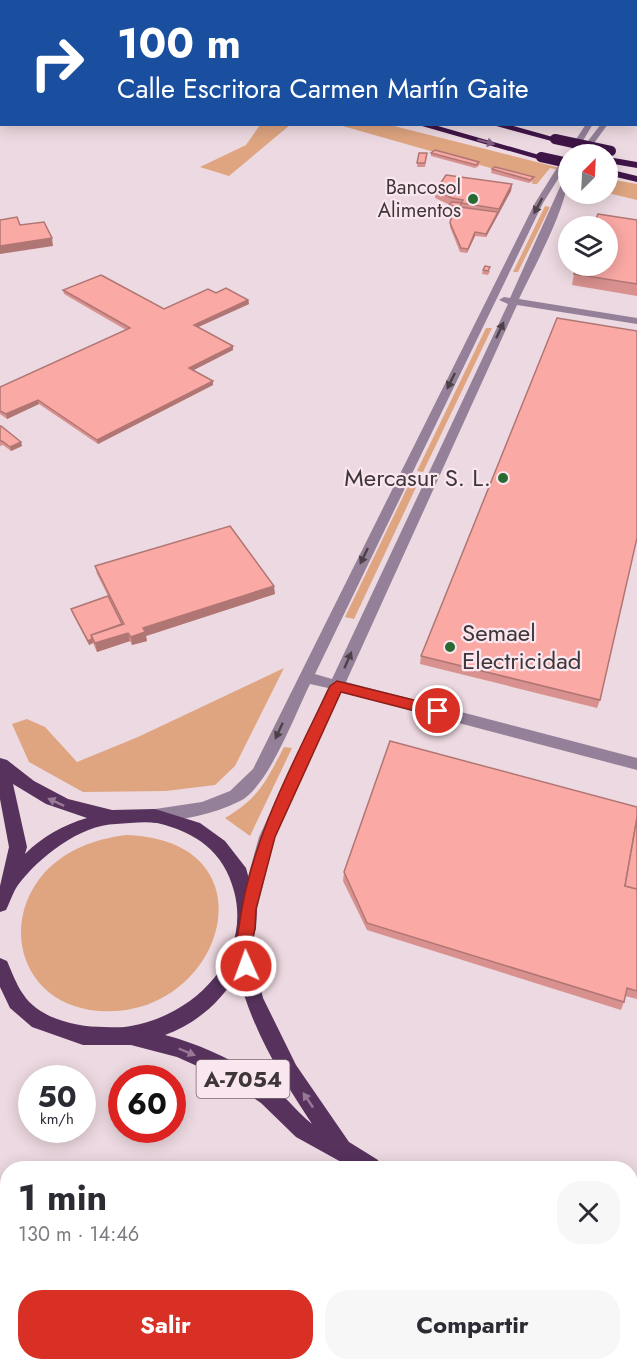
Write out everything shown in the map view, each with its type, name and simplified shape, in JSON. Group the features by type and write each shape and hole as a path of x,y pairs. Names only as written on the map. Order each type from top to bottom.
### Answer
{"highway":[{"path":"426,126 558,161"},
{"path":"468,126 558,144"},
{"path":"499,126 558,145"},
{"path":"618,155 637,156"},
{"path":"618,158 637,165"},
{"path":"618,174 637,178"}],"main road":[{"name":"A-7054","path":"1,764 30,790 70,808 112,817 155,816 194,828 219,846 237,868 248,909 247,928 242,949 223,982 198,1007 167,1025 130,1036"},
{"name":"A-7054","path":"0,904 11,881 18,847 1,764"},
{"name":"A-7054","path":"11,881 42,848 74,829 112,817"},
{"name":"A-7054","path":"242,949 254,999 289,1072 341,1149"},
{"name":"A-7054","path":"0,968 8,999 39,1021 82,1036 130,1036 179,1048 233,1072 268,1096 303,1130 359,1161"}],"street":[{"path":"577,144 589,126"},
{"path":"590,144 604,126"},
{"path":"155,816 204,809 237,796 259,773 539,203 558,173"},
{"path":"248,909 267,837 558,204"},
{"path":"492,298 637,321"},
{"path":"305,677 637,764"}],"shaded area":[{"path":"259,126 289,126 229,176 200,167 246,145"},
{"path":"343,126 394,126 558,167 558,170 550,168 537,184 532,184 533,180"},
{"path":"618,181 637,184 637,200 618,195"},
{"path":"545,206 550,207 518,272 513,272"},
{"path":"486,328 492,328 423,472 417,471"},
{"path":"411,480 419,481 354,619 345,617"},
{"path":"284,668 235,766 215,785 166,791 83,792 29,762 12,724 27,719 45,727 77,762 138,737"},
{"path":"284,747 292,748 250,836 225,818 246,803 261,787"},
{"path":"126,835 175,845 205,867 218,898 216,931 200,964 173,991 136,1008 90,1010 66,1003 47,991 33,975 24,956 21,935 23,913 31,892 45,872 63,857 93,842"}],"building":[{"path":"435,150 479,162 476,165 431,153"},
{"path":"419,153 427,153 425,163 417,163"},
{"path":"495,167 534,177 530,180 492,169"},
{"name":"Bancosol Alimentos","path":"446,175 512,184 499,209 461,203 463,200 452,198 436,190"},
{"path":"452,202 462,203 460,207 498,212 486,234 475,232 468,249 461,248 450,223 454,206 449,205"},
{"path":"17,217 20,225 44,222 52,238 0,246 0,220"},
{"path":"618,217 637,220 637,284 587,276 618,276"},
{"path":"101,275 164,309 208,289 216,293 226,288 248,300 194,325 233,346 189,368 213,381 97,440 38,400 6,414 0,411 0,387 130,328 63,290"},
{"path":"557,318 637,331 637,538 600,700 421,656"},
{"path":"0,426 21,442 10,447 0,441"},
{"path":"230,526 274,586 143,628 145,632 131,637 128,633 95,643 91,635 124,624 95,566"},
{"path":"108,596 122,624 91,635 92,639 88,641 71,609"},
{"path":"390,741 637,807 625,886 637,889 637,991 627,988 624,1002 367,923 344,872"},
{"path":"637,818 637,889 625,886"}],"place":[{"name":"Bancosol Alimentos","path":"473,199"},
{"name":"Mercasur S. L.","path":"503,478"},
{"name":"Semael Electricidad","path":"450,647"}],"route":[{"path":"246,966 242,949 247,928 248,909 267,837 337,686 438,711"}]}
